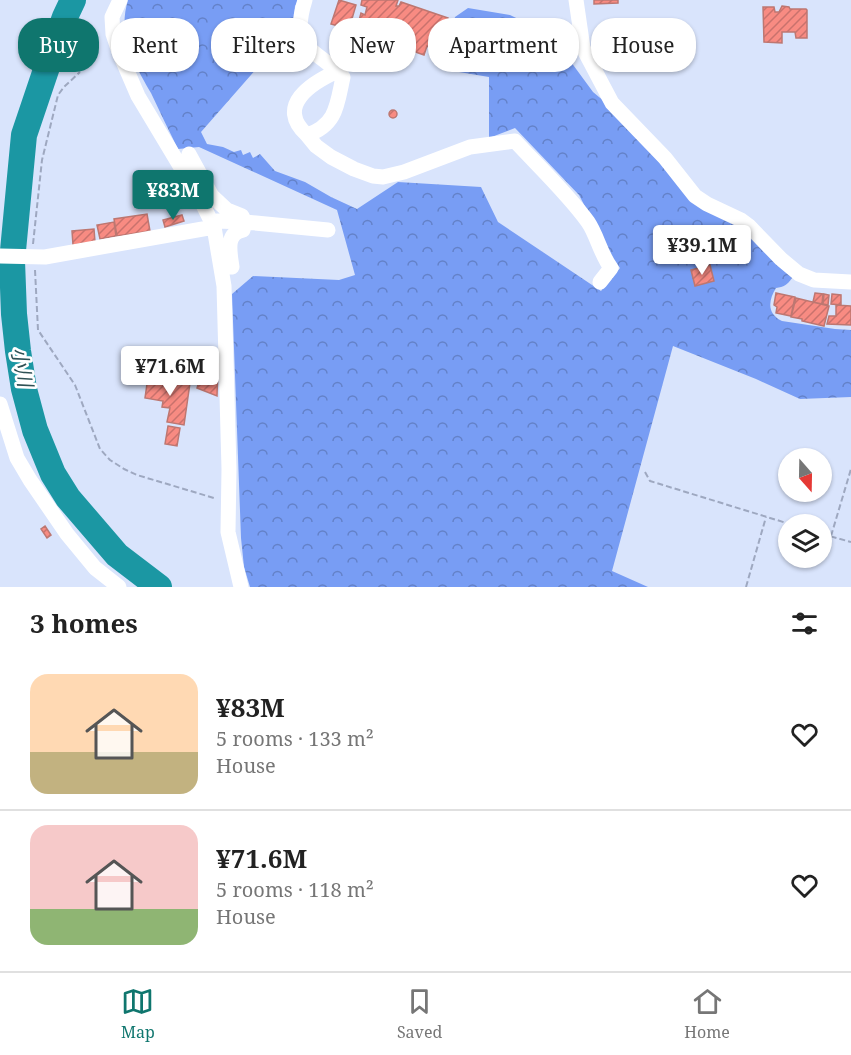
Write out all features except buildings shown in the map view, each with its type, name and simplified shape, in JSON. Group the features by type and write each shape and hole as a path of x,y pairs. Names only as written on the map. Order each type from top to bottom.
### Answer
{"street":[{"path":"120,0 112,16 113,34 119,52 138,96 213,225 224,286 228,532 240,587"},
{"path":"305,0 299,29 302,40 329,64"},
{"path":"576,0 583,48 612,103 665,158 695,196 749,225 781,260 799,274 814,280 851,282"},
{"path":"336,72 303,92 295,104 298,126 316,146 331,157 363,172 383,177 404,172 470,147 515,141 589,224 603,258 611,268 600,282"},
{"path":"307,135 318,131 333,116 343,77 339,72"},
{"path":"189,154 212,195 227,210 242,216 245,222 243,230 236,231 231,236 232,267"},
{"path":"0,256 45,257 213,225 217,221 328,230"},
{"path":"0,404 17,458 30,480 66,534 95,567 118,587"}],"path":[{"path":"81,72 58,95 42,160 31,256 39,330 75,385 100,449 110,460 124,470 137,475 229,502"},
{"path":"832,533 851,469"},
{"path":"645,472 650,481 778,521"},
{"path":"746,587 766,517"},
{"path":"832,536 851,542"}],"green space":[{"path":"128,0 298,0 294,18 211,18 211,72 254,72 201,132 207,144 234,152 241,150 243,155 250,152 253,158 260,154 275,171 305,182 357,209 398,182 481,187 498,222 601,291 620,268 601,245 579,195 515,128 489,138 489,77 459,72 578,72 593,92 605,102 695,202 742,225 791,275 789,282 776,288 770,302 771,311 777,318 782,321 851,330 851,397 800,399 673,346 612,571 648,587 250,587 244,567 241,538 232,294 253,276 339,280 355,275 337,210 199,147 178,149 140,72 199,72 199,18 125,18"},
{"path":"468,8 516,18 455,18"}],"waterway":[{"name":"小川","path":"73,0 24,135 12,261 18,351 24,389 35,430 53,474 68,498 117,555 159,587"}]}
